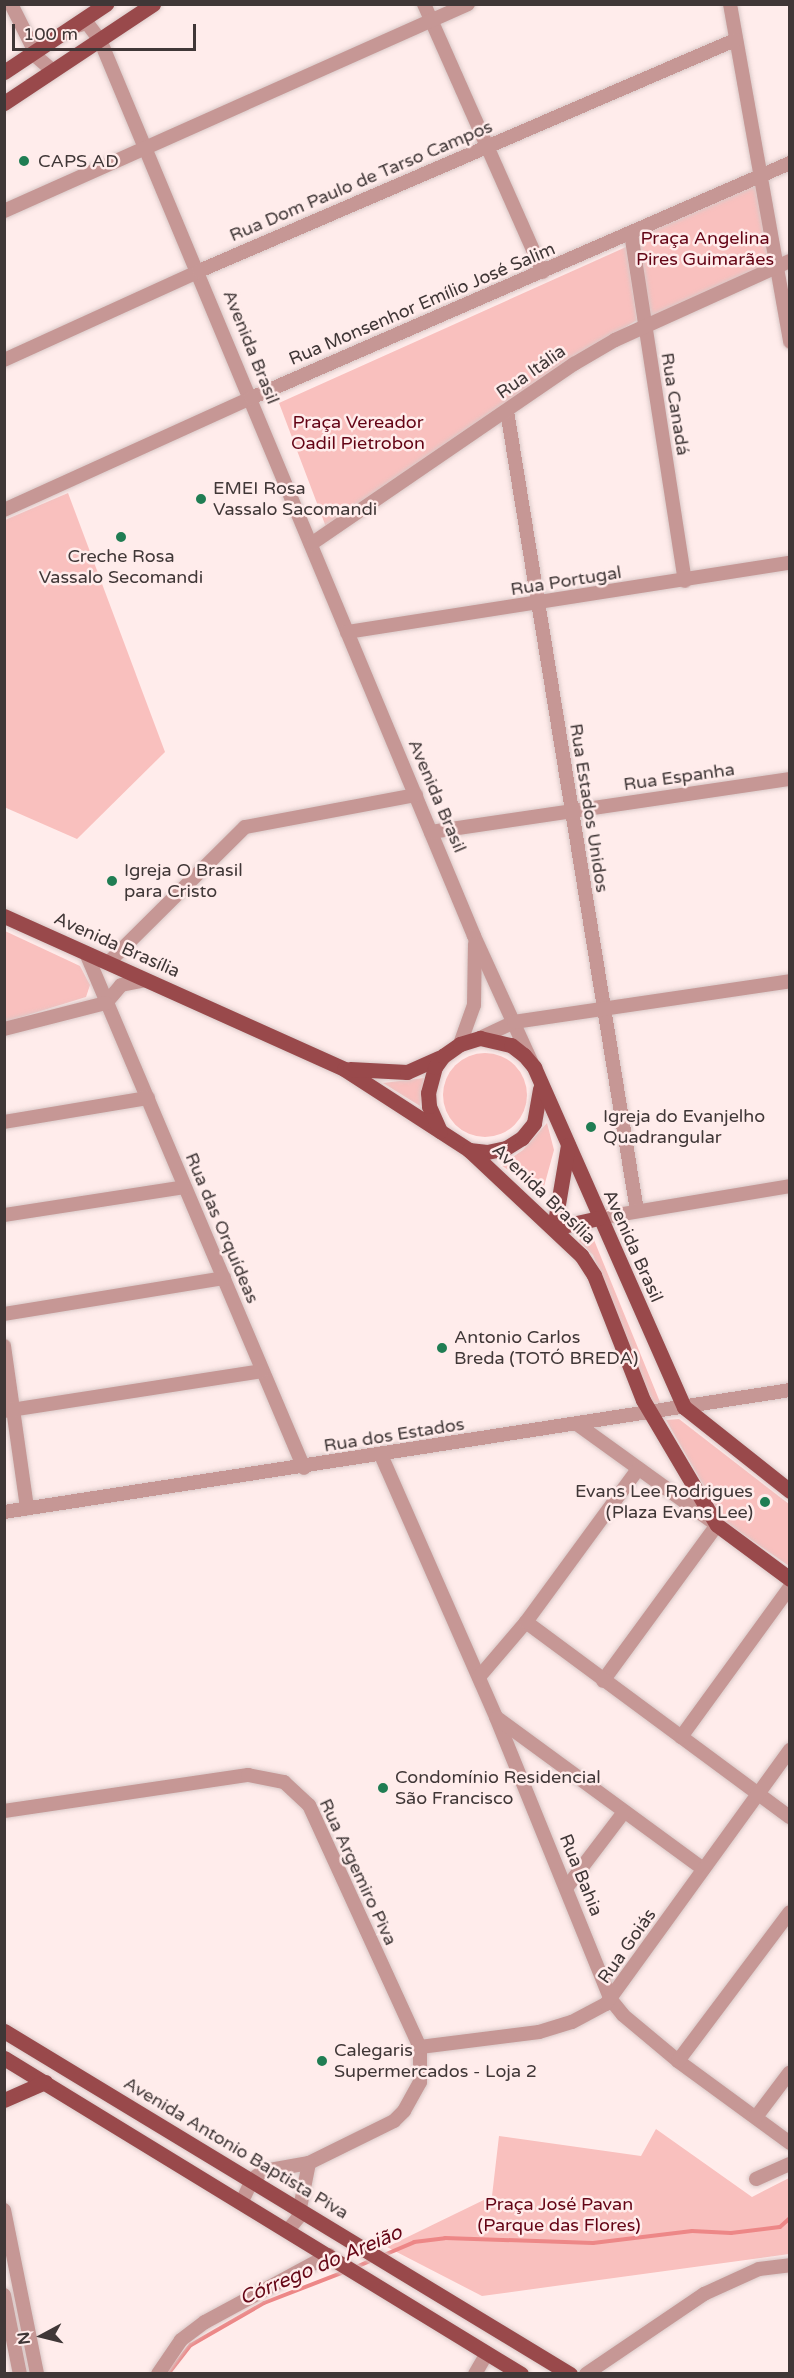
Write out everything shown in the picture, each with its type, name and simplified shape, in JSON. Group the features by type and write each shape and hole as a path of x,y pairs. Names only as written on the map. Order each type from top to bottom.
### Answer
{"main road":[{"path":"4,72 106,4"},
{"path":"4,104 153,4"},
{"name":"Avenida Brasília","path":"4,916 344,1068 440,1131"},
{"path":"534,1067 511,1045 480,1038 460,1044 443,1056 435,1067 428,1093 431,1113 440,1131 469,1150 488,1152 506,1148 522,1138 534,1123 540,1105 540,1086"},
{"name":"Avenida Brasília","path":"344,1068 390,1074 407,1072 443,1056"},
{"name":"Avenida Brasil","path":"534,1067 540,1086 684,1407"},
{"path":"567,1145 554,1228 599,1218"},
{"name":"Avenida Brasília","path":"469,1150 554,1228 594,1275 650,1413 717,1525"},
{"path":"684,1407 789,1491"},
{"path":"717,1525 789,1579"},
{"name":"Avenida Antonio Baptista Piva","path":"4,2031 570,2373"},
{"path":"4,2058 289,2229 521,2373"},
{"path":"4,2100 45,2082"},
{"path":"213,2185 222,2176 225,2165"},
{"path":"398,2297 409,2276"}],"street":[{"path":"11,4 35,53 53,71"},
{"path":"424,4 543,272"},
{"path":"4,211 468,4"},
{"path":"730,4 762,174 783,264 789,342"},
{"path":"73,27 87,23 100,40"},
{"name":"Avenida Brasil","path":"100,40 199,271 474,936 534,1067"},
{"name":"Rua Dom Paulo de Tarso Campos","path":"4,360 199,271 735,40"},
{"name":"Rua Monsenhor Emílio José Salim","path":"4,510 252,398 789,163"},
{"name":"Rua Canadá","path":"631,233 685,581"},
{"name":"Rua Itália","path":"311,544 574,364 644,328 783,264"},
{"name":"Rua Estados Unidos","path":"507,411 602,1009 637,1211"},
{"name":"Rua Portugal","path":"347,632 789,563"},
{"name":"Rua Espanha","path":"431,832 789,779"},
{"path":"108,963 245,827 416,795"},
{"name":"Avenida Brasil","path":"460,1044 474,1005 474,936"},
{"name":"Rua das Orquídeas","path":"86,953 304,1468"},
{"path":"4,1029 106,1003 121,985 147,980"},
{"path":"480,1038 514,1022 789,981"},
{"path":"4,1122 148,1098"},
{"path":"599,1218 789,1186"},
{"path":"4,1215 184,1187"},
{"path":"4,1314 224,1278"},
{"path":"4,1346 9,1410 27,1508"},
{"path":"9,1410 262,1371"},
{"name":"Rua dos Estados","path":"4,1512 304,1468 789,1390"},
{"path":"578,1424 717,1525 603,1681"},
{"name":"Rua Bahia","path":"381,1455 496,1717 611,2000 623,2014 678,2061 789,2143"},
{"path":"479,1677 526,1622 638,1469"},
{"path":"681,1737 789,1587"},
{"path":"526,1622 789,1817"},
{"path":"496,1717 703,1869"},
{"name":"Rua Goiás","path":"420,2047 540,2032 598,2010 611,2000 624,1976 789,1750"},
{"name":"Rua Argemiro Piva","path":"4,1811 248,1775 268,1776 284,1782 309,1805 420,2047 420,2082 404,2111 375,2133 309,2163 270,2168 252,2180"},
{"path":"567,1887 624,1812"},
{"path":"678,2061 789,1912"},
{"path":"756,2117 789,2072"},
{"path":"289,2229 300,2208 309,2163"},
{"path":"756,2179 789,2164"},
{"path":"242,2201 252,2180"},
{"path":"4,2210 37,2373"},
{"path":"158,2373 181,2340 205,2322 329,2255"},
{"path":"586,2373 704,2294 759,2269 789,2265"},
{"path":"4,2295 20,2373"},
{"path":"474,2373 487,2353"}],"green space":[{"name":"Praça Angelina Pires Guimarães","path":"758,180 772,263 648,321 636,236"},
{"name":"Praça Vereador Oadil Pietrobon","path":"626,247 637,320 540,381 326,527 279,403"},
{"path":"68,493 165,752 77,839 4,807 5,520"},
{"path":"5,931 80,966 90,985 86,997 5,1022"},
{"path":"485,1053 501,1056 515,1065 524,1079 527,1095 524,1111 515,1125 501,1134 485,1137 469,1134 455,1125 446,1111 443,1095 446,1079 455,1065 469,1056"},
{"path":"424,1078 420,1106 383,1083"},
{"path":"547,1123 554,1150 542,1194 501,1165 523,1150"},
{"path":"590,1233 662,1407 654,1406 593,1255 579,1241 581,1236"},
{"path":"679,1419 789,1504 789,1566 724,1521 666,1420"},
{"name":"Praça José Pavan (Parque das Flores)","path":"656,2129 752,2197 789,2178 789,2254 482,2296 387,2247 492,2196 499,2136 641,2156"}],"waterway":[{"name":"Córrego do Areião","path":"384,2255 414,2242 445,2238 593,2243 692,2231 731,2233 780,2227 790,2218"},
{"name":"Córrego do Areião","path":"354,2268 372,2260"},
{"name":"Córrego do Areião","path":"168,2374 191,2345 264,2303 344,2272"}],"place":[{"name":"CAPS AD","path":"24,161"},
{"name":"EMEI Rosa Vassalo Sacomandi","path":"201,499"},
{"name":"Creche Rosa Vassalo Secomandi","path":"121,537"},
{"name":"Igreja O Brasil para Cristo","path":"112,881"},
{"name":"Igreja do Evanjelho Quadrangular","path":"591,1127"},
{"name":"Antonio Carlos Breda (TOTÓ BREDA)","path":"442,1348"},
{"name":"Evans Lee Rodrigues (Plaza Evans Lee)","path":"765,1502"},
{"name":"Condomínio Residencial São Francisco","path":"383,1788"},
{"name":"Calegaris Supermercados - Loja 2","path":"322,2061"}]}
